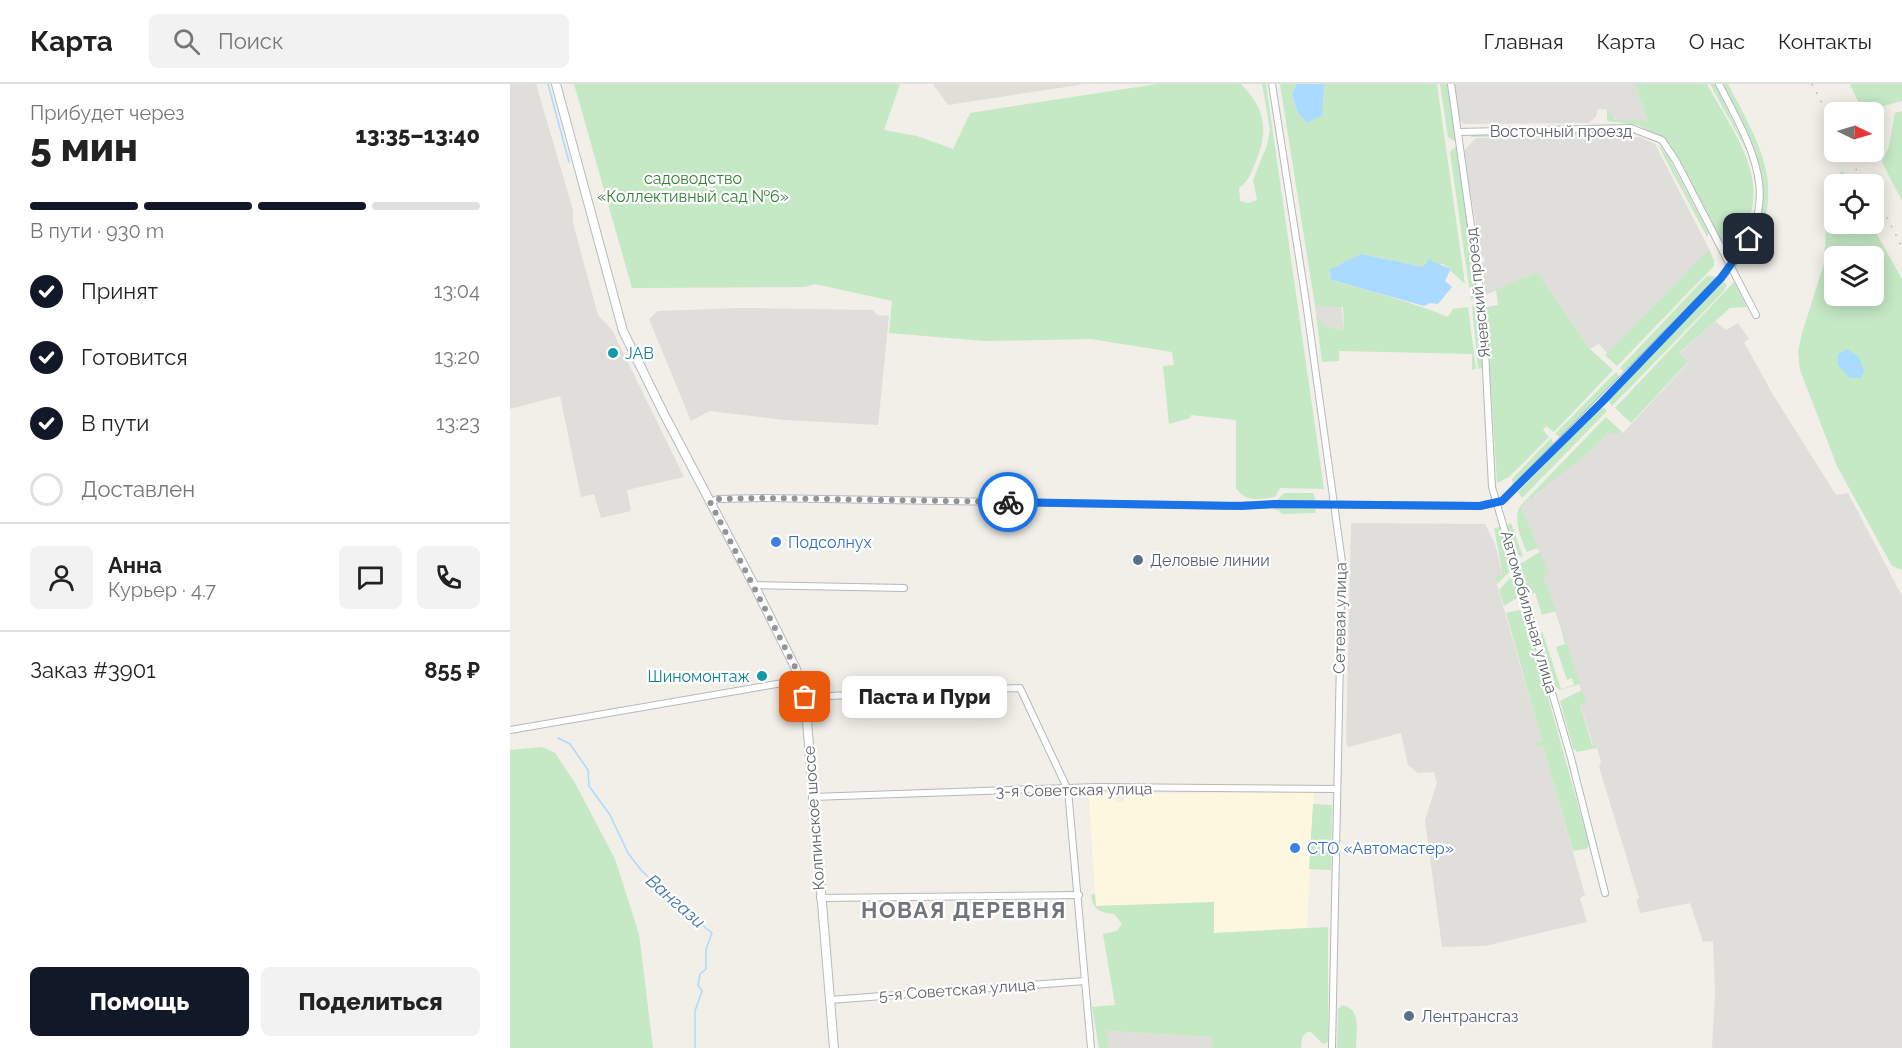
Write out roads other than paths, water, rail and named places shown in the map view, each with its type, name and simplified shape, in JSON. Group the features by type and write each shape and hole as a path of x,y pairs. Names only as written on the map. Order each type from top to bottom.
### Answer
{"main road":[{"name":"Колпинское шоссе","path":"556,84 623,331 754,585 800,680 805,697 834,1048"}],"street":[{"name":"Сетевая улица","path":"1272,84 1306,302 1343,572 1332,1048"},
{"name":"Ячевский проезд","path":"1451,84 1483,311 1492,487 1496,502"},
{"path":"710,502 718,499 765,498 1241,506 1480,506 1496,502 1514,491 1731,268 1756,223 1760,188 1756,166 1744,132 1719,84"},
{"name":"Восточный проезд","path":"1458,132 1631,128 1662,140 1676,161 1756,315"},
{"name":"Автомобильная улица","path":"1496,502 1571,758 1605,893"},
{"path":"754,585 904,588"},
{"path":"510,730 800,680"},
{"path":"805,697 1020,688 1068,790 1091,1048"},
{"name":"3-я Советская улица","path":"812,796 1068,790 1097,787 1337,789"},
{"path":"820,898 1079,895"},
{"name":"5-я Советская улица","path":"830,1000 1085,981"}],"water":[{"path":"1297,84 1324,84 1322,115 1307,123 1297,111 1292,94"},
{"path":"1361,254 1423,267 1429,259 1450,270 1445,281 1452,287 1438,304 1430,303 1424,306 1331,280 1329,270"},
{"path":"1847,349 1859,357 1864,371 1861,378 1850,378 1838,365 1838,354"}],"waterway":[{"path":"548,84 569,162"},
{"name":"Вангази","path":"558,738 570,744 588,770 589,786 610,815 628,853 641,870 669,897 693,912 702,925 712,933 706,949 706,969 700,974 698,985 702,991 695,1011 695,1048"}],"railway":[{"path":"1812,84 1824,107"},
{"path":"1852,162 1859,174"},
{"path":"1884,212 1902,247"}],"place":[{"name":"JAB","path":"613,353"},
{"name":"Подсолнух","path":"776,542"},
{"name":"Деловые линии","path":"1138,560"},
{"name":"Шиномонтаж","path":"762,676"},
{"name":"Паста и Пури","path":"805,697"},
{"name":"СТО «Автомастер»","path":"1295,848"},
{"name":"Лентрансгаз","path":"1409,1016"}],"district":[{"name":"НОВАЯ ДЕРЕВНЯ","path":"964,910"}],"park label":[{"name":"садоводство «Коллективный сад №6»","path":"693,187"}]}
